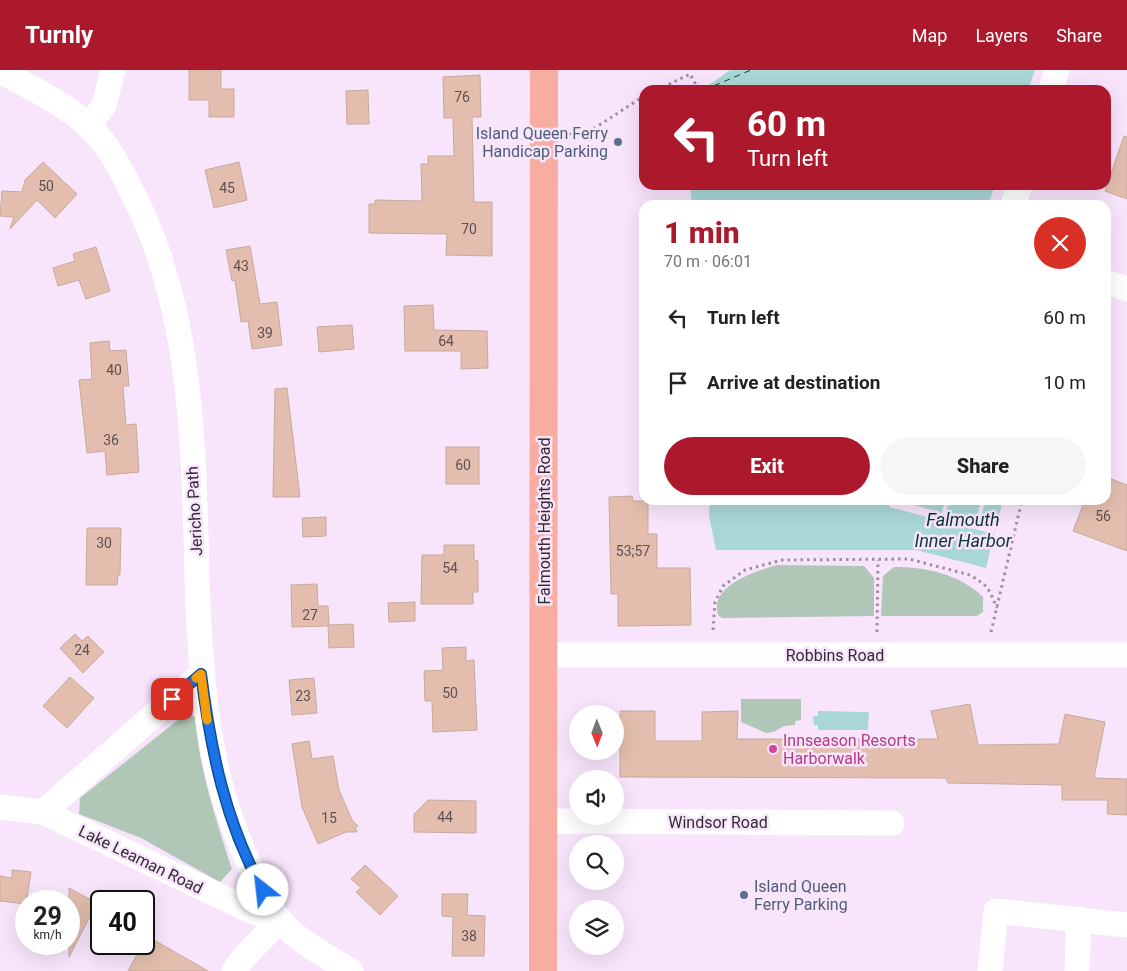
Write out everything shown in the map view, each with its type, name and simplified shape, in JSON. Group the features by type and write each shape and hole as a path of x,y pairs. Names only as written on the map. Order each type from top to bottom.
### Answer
{"main road":[{"name":"Falmouth Heights Road","path":"543,971 544,70"}],"street":[{"path":"90,126 104,105 113,70"},
{"path":"1053,85 1058,70"},
{"name":"Jericho Path","path":"0,71 45,95 90,126 112,156 147,222 159,254 174,312 188,396 201,674 208,734 229,816 247,861 280,920 304,941 351,971"},
{"path":"1111,284 1127,289"},
{"name":"Robbins Road","path":"544,655 1127,655"},
{"path":"43,812 201,674"},
{"name":"Lake Leaman Road","path":"0,807 43,812 251,911 280,920"},
{"name":"Windsor Road","path":"544,821 892,823"},
{"path":"990,971 996,911 1127,925"},
{"path":"1077,971 1080,919"},
{"path":"234,971 244,957 280,920"}],"path":[{"path":"667,85 690,74 696,85"},
{"path":"561,134 588,133 639,99"},
{"path":"986,655 1021,505"},
{"path":"714,656 713,610 717,594 729,580 745,570 782,560 909,559 970,576 984,584 997,608"},
{"path":"877,655 878,560"}],"shaded area":[{"path":"777,565 864,566 874,578 874,616 722,618 718,615 717,604 727,588 747,576"},
{"path":"894,567 930,570 953,577 974,589 983,597 983,612 977,616 881,616 883,576"},
{"path":"741,699 801,699 801,720 795,721 795,725 784,726 774,732 766,733 741,722"},
{"path":"188,712 195,717 204,775 232,869 220,882 141,838 79,814 80,798"}],"water":[{"path":"698,70 1035,70 1030,85 682,85"},
{"path":"690,190 993,190 990,200 692,200"},
{"name":"Falmouth Inner Harbor","path":"710,505 1002,505 986,568 916,550 716,550 709,516"},
{"path":"818,711 869,712 868,730 818,730 818,725 814,725 813,716 818,716"}],"pier":[{"path":"698,70 730,70 709,85 682,85"},
{"path":"890,505 914,505 942,513 944,505 948,505 946,514 976,521 980,505 984,505 980,523 996,527 994,534 889,507"}],"building":[{"path":"189,70 221,70 221,89 234,89 234,117 209,117 209,100 189,100"},
{"path":"480,75 481,117 472,117 474,202 492,202 492,256 446,255 447,234 369,233 369,204 375,204 375,200 422,201 421,164 428,164 428,156 454,156 453,118 444,118 443,77"},
{"path":"368,90 369,124 347,124 346,91"},
{"path":"1124,136 1127,137 1127,199 1105,191 1111,190 1111,174"},
{"path":"43,162 77,194 55,218 37,200 10,229 14,217 0,216 2,191 22,192 25,180"},
{"path":"239,162 247,200 214,208 205,170"},
{"path":"250,246 260,304 277,302 282,345 252,349 248,321 241,322 235,280 232,281 226,250"},
{"path":"96,247 110,291 86,299 79,280 58,286 53,268 75,261 73,254"},
{"path":"433,305 434,330 487,331 488,368 461,369 461,351 405,351 404,306"},
{"path":"352,325 354,349 319,352 317,327"},
{"path":"109,341 110,351 126,350 129,386 123,386 126,425 136,424 139,472 107,475 105,451 87,453 79,380 92,379 90,343"},
{"path":"287,388 300,497 273,497 275,389"},
{"path":"446,447 479,447 479,484 446,484"},
{"path":"1111,479 1127,485 1127,551 1073,531 1083,505 1111,505"},
{"path":"632,496 633,501 639,501 639,505 648,505 648,534 657,534 657,568 690,568 691,625 618,626 618,594 611,594 609,497"},
{"path":"326,517 326,536 303,537 302,518"},
{"path":"87,528 121,528 120,575 118,575 117,585 86,585"},
{"path":"444,545 474,545 474,560 478,561 478,592 473,592 473,604 421,604 422,555 444,555"},
{"path":"317,584 318,606 328,606 329,625 353,624 354,647 329,648 328,626 292,627 291,585"},
{"path":"415,602 415,621 389,622 388,603"},
{"path":"75,634 82,641 88,636 104,652 83,673 60,648"},
{"path":"466,647 466,661 474,660 477,730 433,732 432,701 425,701 424,671 443,670 442,648"},
{"path":"70,677 94,698 67,728 43,706"},
{"path":"314,678 317,713 292,715 289,680"},
{"path":"970,704 978,745 1059,744 1065,714 1105,722 1094,778 1127,779 1127,815 1107,814 1108,800 1062,800 1062,785 948,783 946,778 624,777 624,770 620,770 620,760 624,760 624,711 655,711 655,741 702,741 702,712 738,711 737,739 938,739 931,711"},
{"path":"309,741 312,759 333,756 339,790 352,820 358,826 355,828 357,832 346,832 318,844 302,807 292,744"},
{"path":"428,800 476,801 476,833 414,832 414,814"},
{"path":"365,865 398,896 380,915 356,892 361,888 351,879"},
{"path":"12,870 31,872 28,890 15,890 15,903 0,901 0,876 12,878"},
{"path":"80,894 90,899 90,916 80,936"},
{"path":"442,894 468,894 467,915 485,916 484,956 452,956 453,917 442,916"},
{"path":"155,941 208,971 128,971 137,955 155,955"}],"ferry route":[{"path":"716,85 751,70"}],"slow traffic":[{"path":"196,678 201,674 207,720"}],"place":[{"name":"Island Queen Ferry Handicap Parking","path":"618,142"},
{"name":"Innseason Resorts Harborwalk","path":"773,749"},
{"name":"Island Queen Ferry Parking","path":"744,895"}],"route":[{"path":"172,699 201,674 208,734 219,784 229,816 247,861 263,890"}]}
